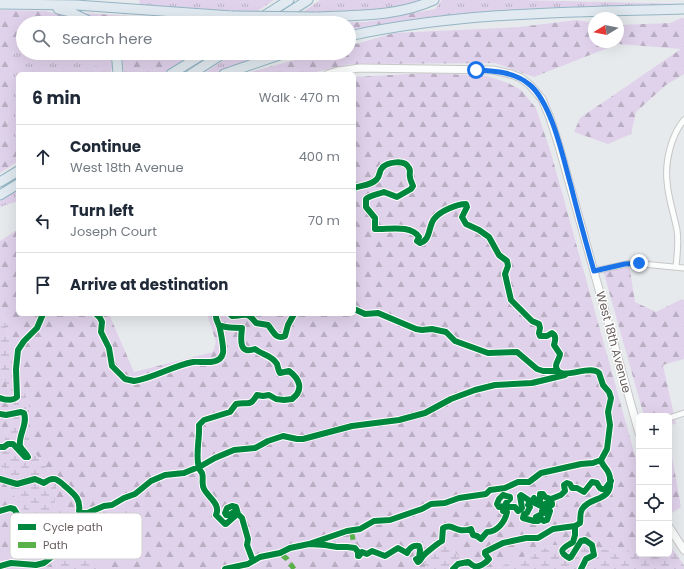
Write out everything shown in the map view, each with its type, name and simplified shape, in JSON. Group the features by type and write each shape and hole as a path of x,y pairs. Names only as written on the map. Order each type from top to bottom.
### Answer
{"highway":[{"path":"264,16 289,0"},
{"path":"283,16 308,0"},
{"path":"335,16 397,12 417,7 434,0"},
{"path":"0,4 76,5 232,16"},
{"path":"45,5 78,16"},
{"path":"356,35 407,25 483,16 684,9"},
{"path":"116,60 118,72"},
{"path":"174,72 194,60"},
{"path":"194,72 213,60"},
{"path":"230,72 265,60"},
{"path":"0,182 16,172"},
{"path":"0,195 16,185"}],"street":[{"name":"West 18th Avenue","path":"335,72 360,68 493,70 511,74 526,82 539,94 546,108 559,146 636,419"},
{"path":"676,267 678,239 668,189 667,174 672,141 678,127 684,120"},
{"path":"594,271 632,263 684,268"},
{"path":"672,417 684,412"},
{"path":"672,532 684,550"}],"green space":[{"path":"139,0 274,0 256,12 140,5"},
{"path":"320,0 425,0 376,10 300,14"},
{"path":"442,0 522,0 684,4 423,20"},
{"path":"435,9 423,20 356,29 356,22 366,22"},
{"path":"0,10 45,11 66,16 16,16 16,45 14,46 6,141 16,137 16,162 0,173"},
{"path":"83,13 128,16 89,16"},
{"path":"684,18 684,74 666,85 636,112 631,134 608,144 574,132 580,118 681,49 624,44 624,25 670,23"},
{"path":"577,20 588,22 588,48 608,48 534,77 495,63 350,64 316,72 250,72 295,60 356,60 356,44 394,33 519,27"},
{"path":"16,45 16,60 96,60 95,72 16,72 16,137 6,141 14,46"},
{"path":"96,60 111,60 113,65 111,72 95,72"},
{"path":"123,60 183,60 165,72 124,72"},
{"path":"224,60 256,60 222,72 206,72"},
{"path":"428,73 487,76 508,83 521,90 536,108 551,153 636,459 636,547 626,552 553,545 494,569 489,569 464,563 442,536 419,544 426,569 97,569 92,559 142,559 142,513 55,513 54,508 57,482 29,445 29,403 13,367 6,320 0,314 0,241 16,230 16,316 110,316 134,372 213,352 216,342 208,316 356,316 356,77"},
{"path":"16,190 16,202 0,207 0,201"},
{"path":"629,264 635,302 656,312 682,299 684,300 684,359 663,365 676,424 672,425 672,413 643,413 603,270"},
{"path":"0,314 6,320 13,367 29,403 29,445 57,482 54,508 55,513 26,513 5,483 1,448 16,411 0,366"},
{"path":"0,366 16,411 1,448 5,483 26,513 10,513 10,559 54,559 58,569 0,569"},
{"path":"672,457 681,507 672,513"},
{"path":"442,536 464,563 489,569 426,569 419,544"},
{"path":"553,545 626,552 636,547 636,557 672,557 672,548 684,565 684,569 494,569"},
{"path":"54,559 92,559 97,569 58,569"}],"marked path":[{"path":"351,530 355,548"},
{"path":"280,553 287,559 294,569"}],"cycle path":[{"path":"356,187 375,181 378,178 381,169 388,164 400,162 407,165 410,169 410,178 413,186 411,189 397,197 384,192 369,197 366,199 366,207 375,218 375,229 398,228 410,230 419,237 417,241 420,243 426,239 432,222 440,213 449,208 466,204 467,207 462,217 466,224 489,237 499,255 507,261 508,266 505,274 511,300 532,321 539,324 540,336 547,336 552,333 555,336 554,345 560,354 556,364 558,371 568,373 589,370 599,373 603,385 609,392 611,398 608,412 610,425 607,449 601,460"},
{"path":"356,310 365,314 378,313 416,329 432,329 446,332 455,341 488,353 517,352 537,369 543,371 558,371"},
{"path":"0,398 9,400 17,397 16,369 18,350 24,341 37,328 42,316"},
{"path":"98,316 102,322 101,332 109,348 112,366 125,379 134,381 185,364 218,360 223,353 223,348 216,316"},
{"path":"250,316 256,323 268,325 275,335 279,337 285,336 288,325 293,316"},
{"path":"219,325 242,328 241,341 243,348 246,350 255,349 270,357 277,364 280,373 289,371 296,377 299,385 298,392 292,399 284,400 276,399 269,395 257,395 250,403 236,404 230,412 204,420 199,425 197,458 199,469 203,475 203,487 217,507 216,515 225,524 235,516 234,512 226,515 225,513 227,508 232,506 236,507 238,514 242,518 248,539 247,545 253,561"},
{"path":"87,513 104,506 112,505 135,494 151,481 165,475 184,473 234,450 255,448 268,441 283,436 303,439 352,426 399,420 425,413 451,399 475,390 495,385 532,383 565,375"},
{"path":"0,414 6,415 21,412 24,413 25,421 20,438 20,446 28,457 25,457 13,444 0,447"},
{"path":"225,569 248,564 260,557 280,553 290,548 309,544 347,531 360,529 374,521 390,520 422,509 431,504 445,503 459,498 486,494 490,490 505,488 518,482 529,482 541,473 581,464 593,463 601,460 610,476 610,486 608,492 601,498 587,504 582,510 580,523 575,526 573,542 562,551 569,558 581,541 585,540 592,545 594,555 586,559 581,569"},
{"path":"0,479 17,484 35,479 44,483 51,479 56,479 76,497 79,503 80,513 87,513"},
{"path":"309,544 355,548 358,552 358,556 362,552 367,554 372,551 385,556 398,548 407,553 412,547 419,546 419,558 416,559 418,562 424,555 442,541 443,528 445,527 463,530 471,529 473,535 481,539 487,532 491,532 497,528 502,523 507,512 503,511 504,506 499,507 497,504 503,495 510,497 506,503 508,507 515,507 518,511 522,508 521,495 530,501 528,505 530,507 527,513 524,514 523,518 538,521 536,517 540,515 541,519 544,521 547,520 550,511 544,513 542,511 552,505 552,503 549,502 541,506 533,502 534,498 540,502 540,494 543,494 545,497 551,499 561,495 565,491 564,485 567,483 570,484 572,488 577,488 584,492 592,482 597,483 600,488 605,489 611,481"},
{"path":"0,511 10,508 14,509 16,513"},
{"path":"453,569 458,564 468,562 473,566 478,566 487,562 489,559 485,552 503,543 526,538 538,538 553,529 575,526"},
{"path":"0,566 11,563 36,565 44,563 49,559"}],"route":[{"path":"476,70 493,70 511,74 526,82 539,94 546,108 559,146 594,271 625,264 639,263"}]}
